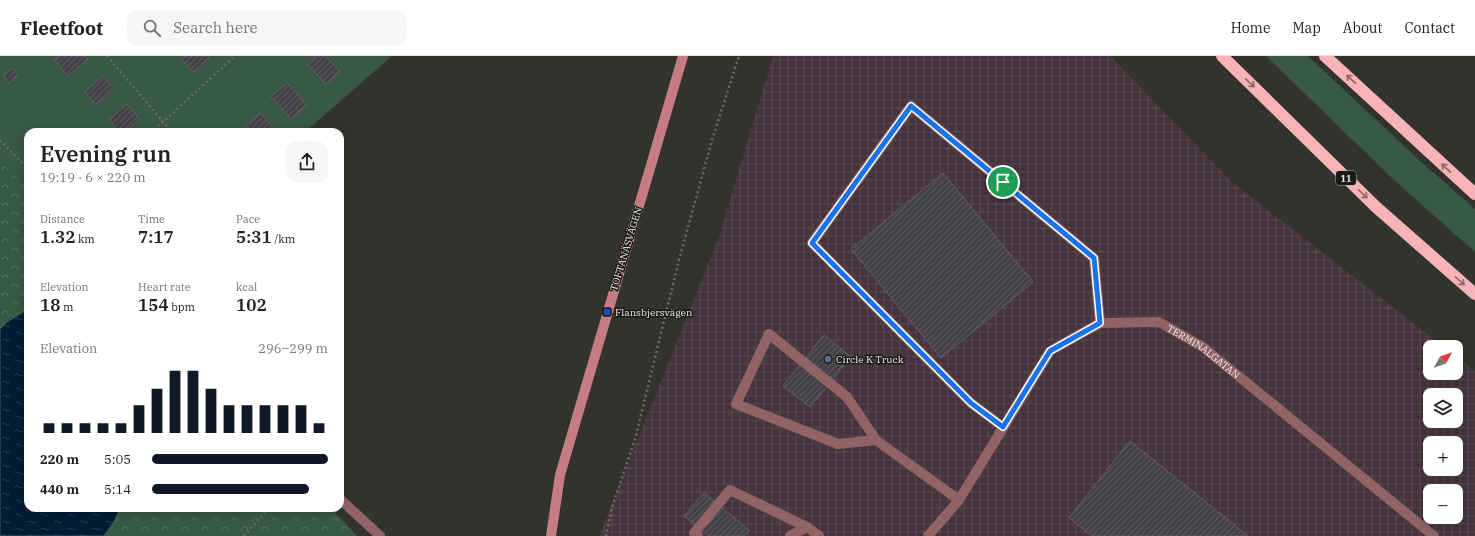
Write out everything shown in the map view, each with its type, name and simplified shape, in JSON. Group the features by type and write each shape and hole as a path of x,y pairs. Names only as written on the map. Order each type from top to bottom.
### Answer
{"highway":[{"name":"11","path":"1222,56 1376,207 1475,294"},
{"path":"1325,56 1475,194"}],"street":[{"name":"TOFTANÄSVÄGEN","path":"551,536 560,475 684,56"},
{"path":"1003,427 971,403 812,243 911,106 1094,258 1100,323"},
{"name":"TERMINALGATAN","path":"928,536 959,500 1050,351 1100,323 1159,322 1203,347 1434,536"},
{"path":"876,440 838,444 736,404 769,334 846,397 876,440 959,500"},
{"path":"698,536 694,533 730,490 807,527 819,536"},
{"path":"344,503 380,536"},
{"path":"790,536 807,527"}],"path":[{"path":"107,56 168,128"},
{"path":"155,128 235,56"},
{"path":"606,536 612,507 635,439 679,260 712,140 739,56"},
{"path":"0,140 24,166"},
{"path":"244,536 265,512"}],"shaded area":[{"path":"773,56 1110,56 1233,183 1435,340 1423,340 1423,380 1463,380 1463,362 1475,371 1475,536 599,536 719,237"}],"green space":[{"path":"0,56 392,56 310,128 24,128 24,183 11,172 0,159"},
{"path":"1266,56 1308,56 1419,160 1475,209 1475,252 1394,180"},
{"path":"0,159 11,172 24,183 24,512 335,512 357,536 0,536"}],"water":[{"path":"24,311 24,512 118,512 115,520 104,536 0,536 0,329 7,322"}],"building":[{"path":"59,56 85,56 88,59 68,76 54,60"},
{"path":"183,56 208,56 209,58 193,72 181,58"},
{"path":"316,56 326,56 340,72 326,84 307,64"},
{"path":"12,68 18,75 9,83 3,75"},
{"path":"103,76 114,89 96,105 85,92"},
{"path":"287,83 307,105 291,119 271,97"},
{"path":"127,104 139,119 129,128 116,128 109,120"},
{"path":"260,113 274,128 249,128 246,125"},
{"path":"943,173 1033,282 941,358 851,249"},
{"path":"824,335 851,357 810,407 783,386"},
{"path":"1130,441 1248,536 1092,536 1069,518"},
{"path":"704,493 749,530 744,536 709,536 684,516"}],"place":[{"name":"Flansbjersvägen","path":"607,312"},
{"name":"Circle K Truck","path":"828,359"}],"route":[{"path":"911,106 1003,182 1094,258 1100,323 1050,351 1003,427 971,403 812,243 911,106"}]}
